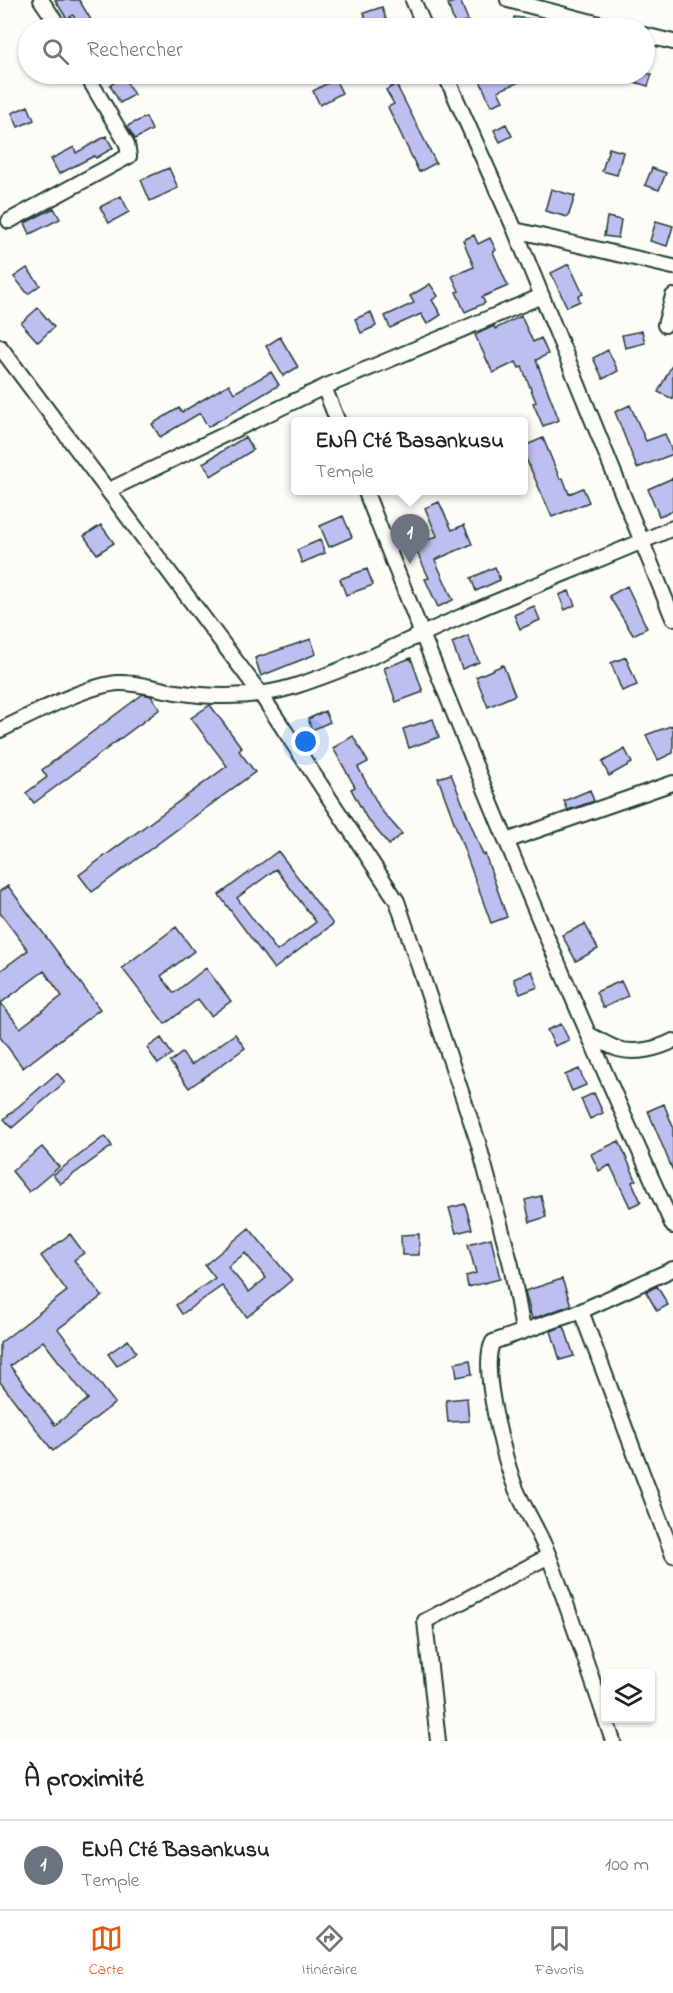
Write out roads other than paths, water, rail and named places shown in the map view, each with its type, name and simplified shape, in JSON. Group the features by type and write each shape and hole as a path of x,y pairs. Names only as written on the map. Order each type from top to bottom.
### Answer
{"street":[{"path":"41,0 53,18"},
{"path":"413,0 421,18"},
{"path":"508,0 577,18"},
{"path":"655,38 673,42"},
{"path":"9,221 129,156 127,144 92,84"},
{"path":"449,84 515,230 673,618"},
{"path":"515,230 673,267"},
{"path":"108,490 324,387 542,296"},
{"path":"665,326 673,296"},
{"path":"0,348 260,693 398,901 478,1142 511,1265 523,1330"},
{"path":"324,387 336,417"},
{"path":"367,495 506,841 673,1226"},
{"path":"0,730 83,692 118,683 141,684 198,696 260,693 292,687 673,528"},
{"path":"506,841 673,783"},
{"path":"588,1034 617,1049 630,1051 648,1049 673,1041"},
{"path":"613,1741 549,1557 516,1488 507,1461 494,1408 488,1356 493,1342 581,1311 673,1269"},
{"path":"581,1311 673,1555"},
{"path":"438,1741 425,1621 549,1557"}],"place":[{"name":"ENA Cté Basankusu","path":"410,564"}]}
